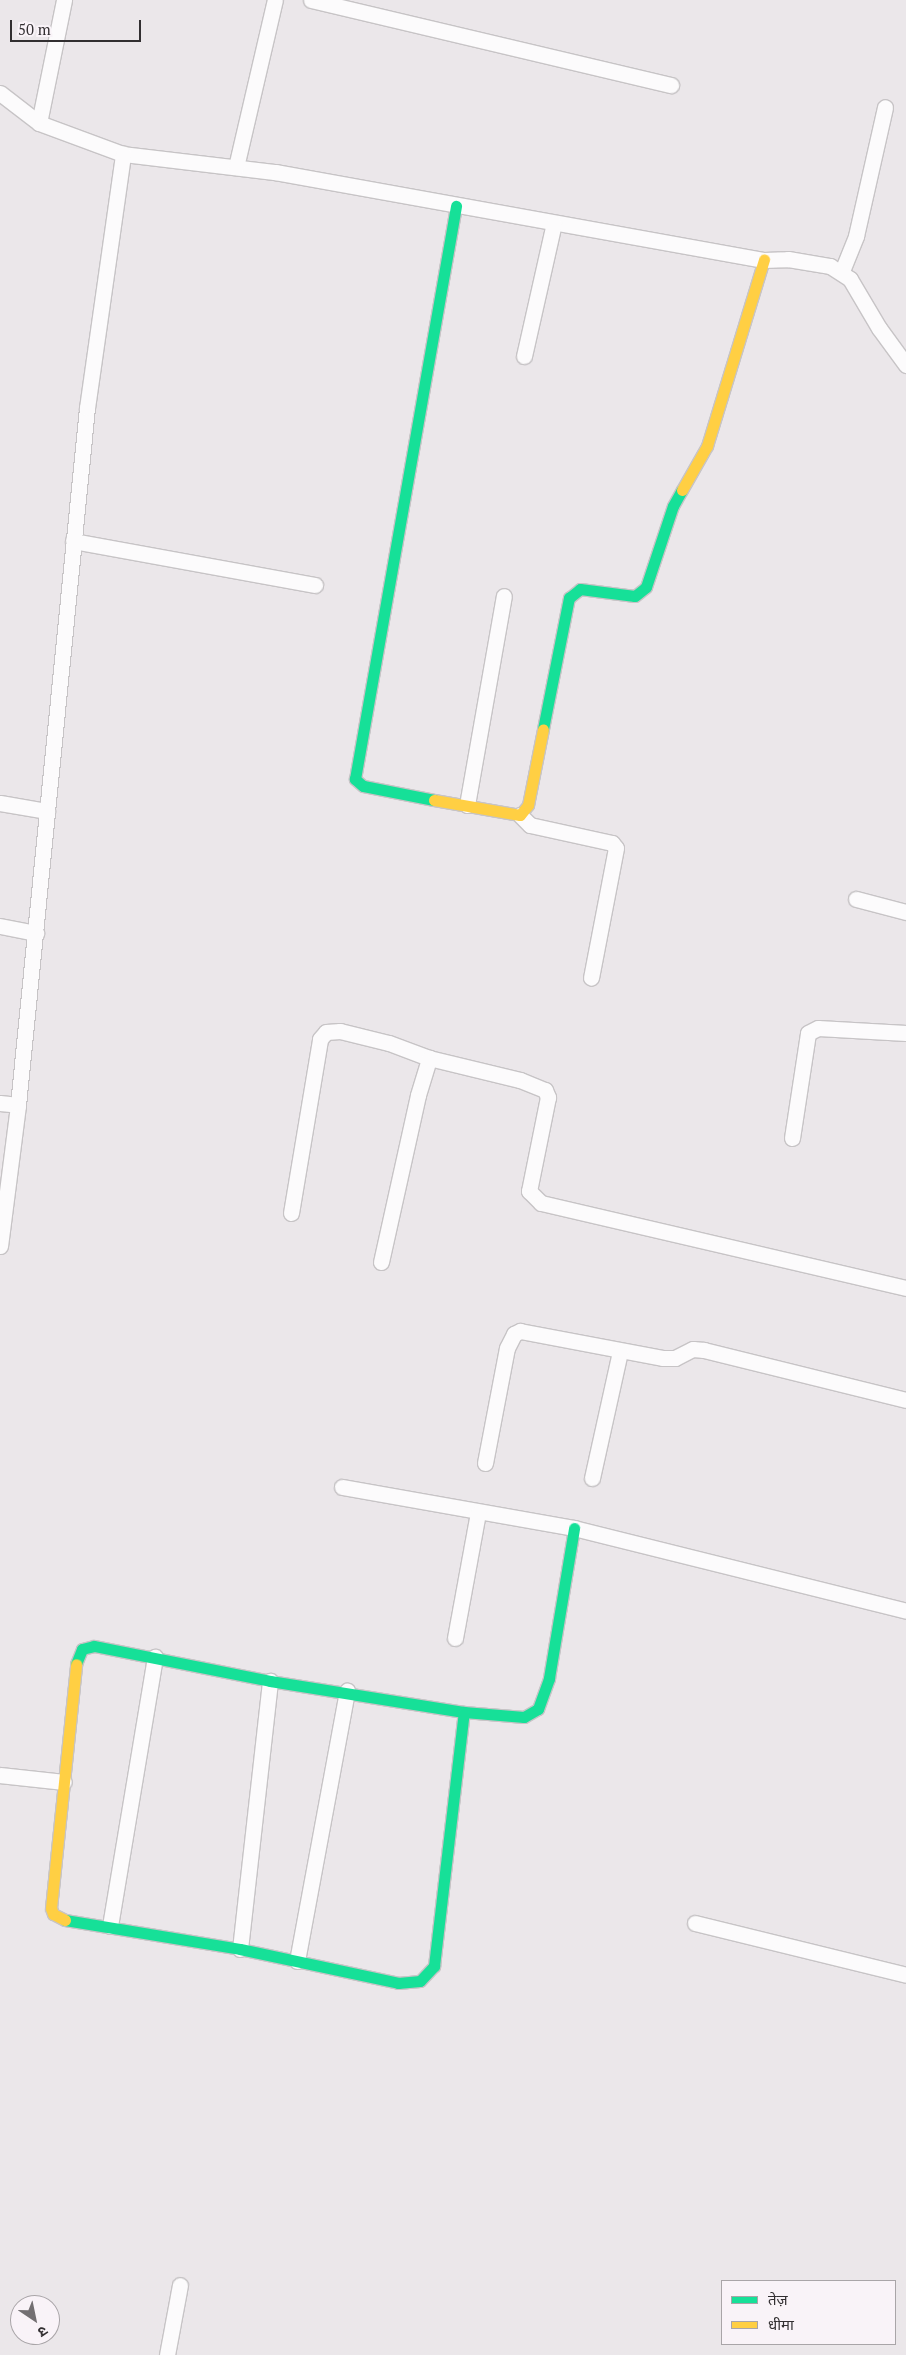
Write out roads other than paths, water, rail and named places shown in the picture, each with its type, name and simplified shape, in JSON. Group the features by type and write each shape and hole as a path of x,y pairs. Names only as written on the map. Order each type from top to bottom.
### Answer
{"street":[{"path":"39,123 64,0"},
{"path":"236,167 274,0"},
{"path":"312,0 672,85"},
{"path":"0,93 39,123 123,154 236,167 398,193 456,206 764,260 810,261 842,271 906,365"},
{"path":"842,271 856,236 885,107"},
{"path":"0,1246 18,1105 36,933 73,541 88,408 123,154"},
{"path":"456,206 355,779 363,786 520,815 530,826 612,844 616,848 591,978"},
{"path":"524,356 554,223"},
{"path":"520,815 528,805 569,598 580,589 635,596 646,587 673,506 705,452 764,260"},
{"path":"73,541 315,584"},
{"path":"467,805 504,596"},
{"path":"0,802 47,811"},
{"path":"856,899 906,912"},
{"path":"0,926 36,933"},
{"path":"792,1138 808,1033 812,1029 826,1028 906,1033"},
{"path":"291,1213 323,1034 331,1030 358,1035 429,1058 520,1080 545,1090 548,1097 529,1191 535,1200 558,1208 906,1288"},
{"path":"381,1262 418,1095 429,1058"},
{"path":"0,1103 18,1105"},
{"path":"485,1463 507,1348 514,1334 528,1330 620,1352 668,1358 696,1349 906,1400"},
{"path":"592,1478 620,1352"},
{"path":"342,1487 478,1513 574,1528 906,1611"},
{"path":"455,1638 478,1513"},
{"path":"464,1712 434,1966 420,1981 407,1984 240,1949 110,1926 64,1920 52,1911 78,1655 87,1647 94,1646 155,1657 270,1681 347,1691 464,1712 524,1717 532,1714 543,1701 574,1528"},
{"path":"110,1926 155,1657"},
{"path":"240,1949 270,1681"},
{"path":"297,1961 347,1691"},
{"path":"0,1775 64,1782"},
{"path":"694,1923 906,1974"},
{"path":"167,2355 180,2286"}]}
